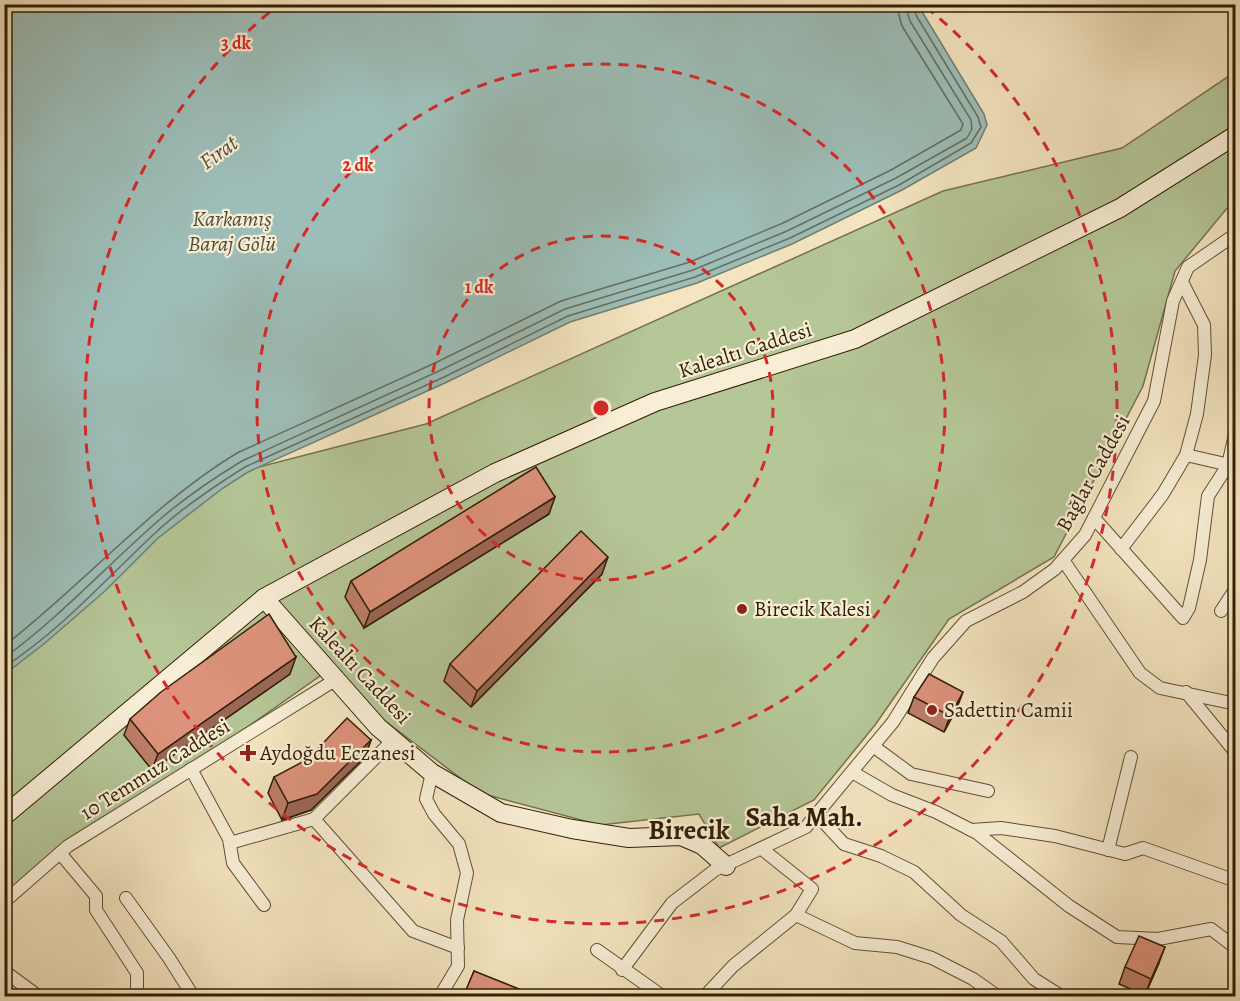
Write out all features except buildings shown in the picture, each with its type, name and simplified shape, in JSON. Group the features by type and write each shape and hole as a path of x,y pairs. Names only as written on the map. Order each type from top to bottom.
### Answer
{"street":[{"name":"Kalealtı Caddesi","path":"4,816 264,598 495,473 655,402 855,339 1120,208 1236,135"},
{"name":"Bağlar Caddesi","path":"621,970 672,903 715,870 806,827 893,722 933,658 966,621 1023,592 1055,569 1086,535 1154,401 1173,301 1188,267 1236,234"},
{"path":"1121,549 1163,494 1186,455 1197,414 1205,355 1203,326 1182,282"},
{"path":"1094,518 1183,618 1189,608 1200,560 1208,496 1232,466 1236,430"},
{"path":"1186,455 1232,466"},
{"path":"1063,560 1140,673 1160,687 1236,704"},
{"path":"1221,611 1236,588"},
{"name":"Kalealtı Caddesi","path":"264,598 335,680 393,740 432,773 501,813 572,829 629,838 681,836 702,845 726,866"},
{"name":"10 Temmuz Caddesi","path":"4,902 60,853 335,680"},
{"path":"1186,692 1236,753"},
{"path":"230,843 314,819 393,740"},
{"path":"873,746 911,774 988,791"},
{"path":"1108,850 1131,757"},
{"path":"191,769 230,843 233,863 264,906"},
{"path":"852,772 892,795 936,812 970,830 1069,906 1117,937 1158,939 1211,929 1236,948"},
{"path":"432,773 426,799 434,814 459,844 467,873 458,920 458,966 440,996"},
{"path":"816,815 844,844 881,856 914,872 961,915 1001,941 1034,978 1061,996"},
{"path":"314,819 413,931 458,948"},
{"path":"970,830 1001,828 1055,836 1125,854 1143,848 1236,881"},
{"path":"705,996 733,966 796,915 812,889 762,849"},
{"path":"60,853 96,896 96,910 137,973 137,992 142,996"},
{"path":"126,898 193,996"},
{"path":"796,915 855,943 897,946 932,958 973,979 997,996"},
{"path":"597,950 621,970 662,996"},
{"path":"4,971 38,996"}],"green space":[{"path":"1235,72 1235,204 1228,207 1175,271 1143,386 1054,557 949,619 875,725 814,800 719,848 699,814 600,825 480,793 323,674 5,897 5,579 193,484 426,424 943,191 1122,148"}],"water":[{"name":"Karkamış Baraj Gölü","path":"5,4 918,5 984,114 987,125 976,148 902,190 792,244 697,283 570,322 445,383 248,472 223,488 158,538 105,591 5,674"}],"place":[{"name":"Birecik Kalesi","path":"742,609"},
{"name":"Sadettin Camii","path":"932,710"},
{"name":"Aydoğdu Eczanesi","path":"248,753"}],"district":[{"name":"Saha Mah.","path":"804,817"},
{"name":"Birecik","path":"689,830"}],"water label":[{"name":"Fırat","path":"218,152"}]}
